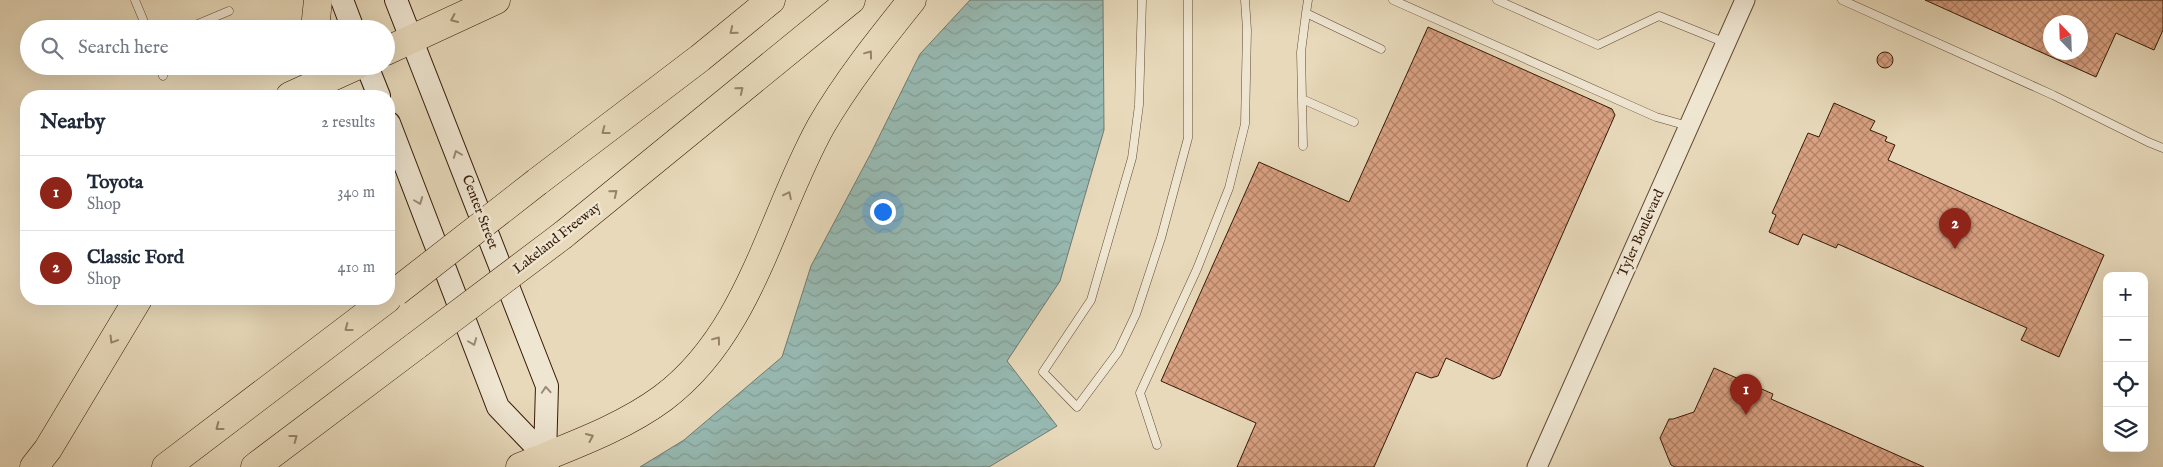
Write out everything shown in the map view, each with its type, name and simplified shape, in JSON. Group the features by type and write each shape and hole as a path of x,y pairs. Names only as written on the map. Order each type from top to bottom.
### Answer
{"highway":[{"path":"316,20 318,0"},
{"path":"395,46 496,0"},
{"path":"395,293 700,58 771,0"},
{"name":"Lakeland Freeway","path":"255,467 562,235 851,0"},
{"path":"520,467 547,462 622,423 663,398 696,368 725,330 738,305 821,126 867,56 912,0"},
{"path":"284,90 295,75"},
{"path":"303,90 336,75"},
{"path":"34,467 48,449 134,305"},
{"path":"166,467 379,305"}],"main road":[{"path":"342,0 350,20"},
{"name":"Center Street","path":"396,0 547,386 547,462"},
{"path":"370,75 376,90"},
{"path":"395,139 498,408 547,462"}],"street":[{"name":"Tyler Boulevard","path":"1537,467 1745,0"}],"lane":[{"path":"135,0 143,20"},
{"path":"1142,0 1139,105 1132,158 1091,300 1043,372 1077,407 1118,352 1136,314 1161,238 1188,138 1188,0"},
{"path":"1158,445 1140,393 1198,269 1229,188 1245,124 1247,30 1245,0"},
{"path":"1303,146 1301,52 1308,0"},
{"path":"1393,0 1656,116 1688,126"},
{"path":"1498,0 1598,45 1659,16 1726,43"},
{"path":"1842,0 2044,91 2163,148"},
{"path":"208,20 230,11"},
{"path":"1306,13 1381,49"},
{"path":"1302,99 1354,122"}],"water":[{"path":"970,0 1103,0 1104,130 1060,281 1007,361 1057,426 989,467 640,467 684,440 782,357 811,266 871,153 920,54"}],"building":[{"path":"1925,0 2163,0 2163,30 2154,50 2116,33 2096,77 2058,60 2088,60 2088,15 2043,15 2043,53"},
{"path":"1428,27 1612,109 1615,115 1500,376 1493,379 1446,358 1438,376 1431,378 1416,372 1374,467 1237,467 1256,423 1161,381 1259,162 1349,202"},
{"path":"1882,52 1888,52 1893,57 1891,66 1882,68 1877,63 1877,57"},
{"path":"1834,103 1875,121 1870,130 1887,137 1885,141 1895,145 1888,160 2104,255 2059,357 2021,340 2027,328 1838,244 1836,248 1803,234 1798,245 1769,232 1776,215 1772,213 1808,133 1819,137"},
{"path":"1714,368 1773,394 1771,399 1924,467 1675,467 1671,465 1660,438 1669,419 1694,412"}],"place":[{"name":"Classic Ford","path":"1955,249"},
{"name":"Toyota","path":"1746,415"}]}
